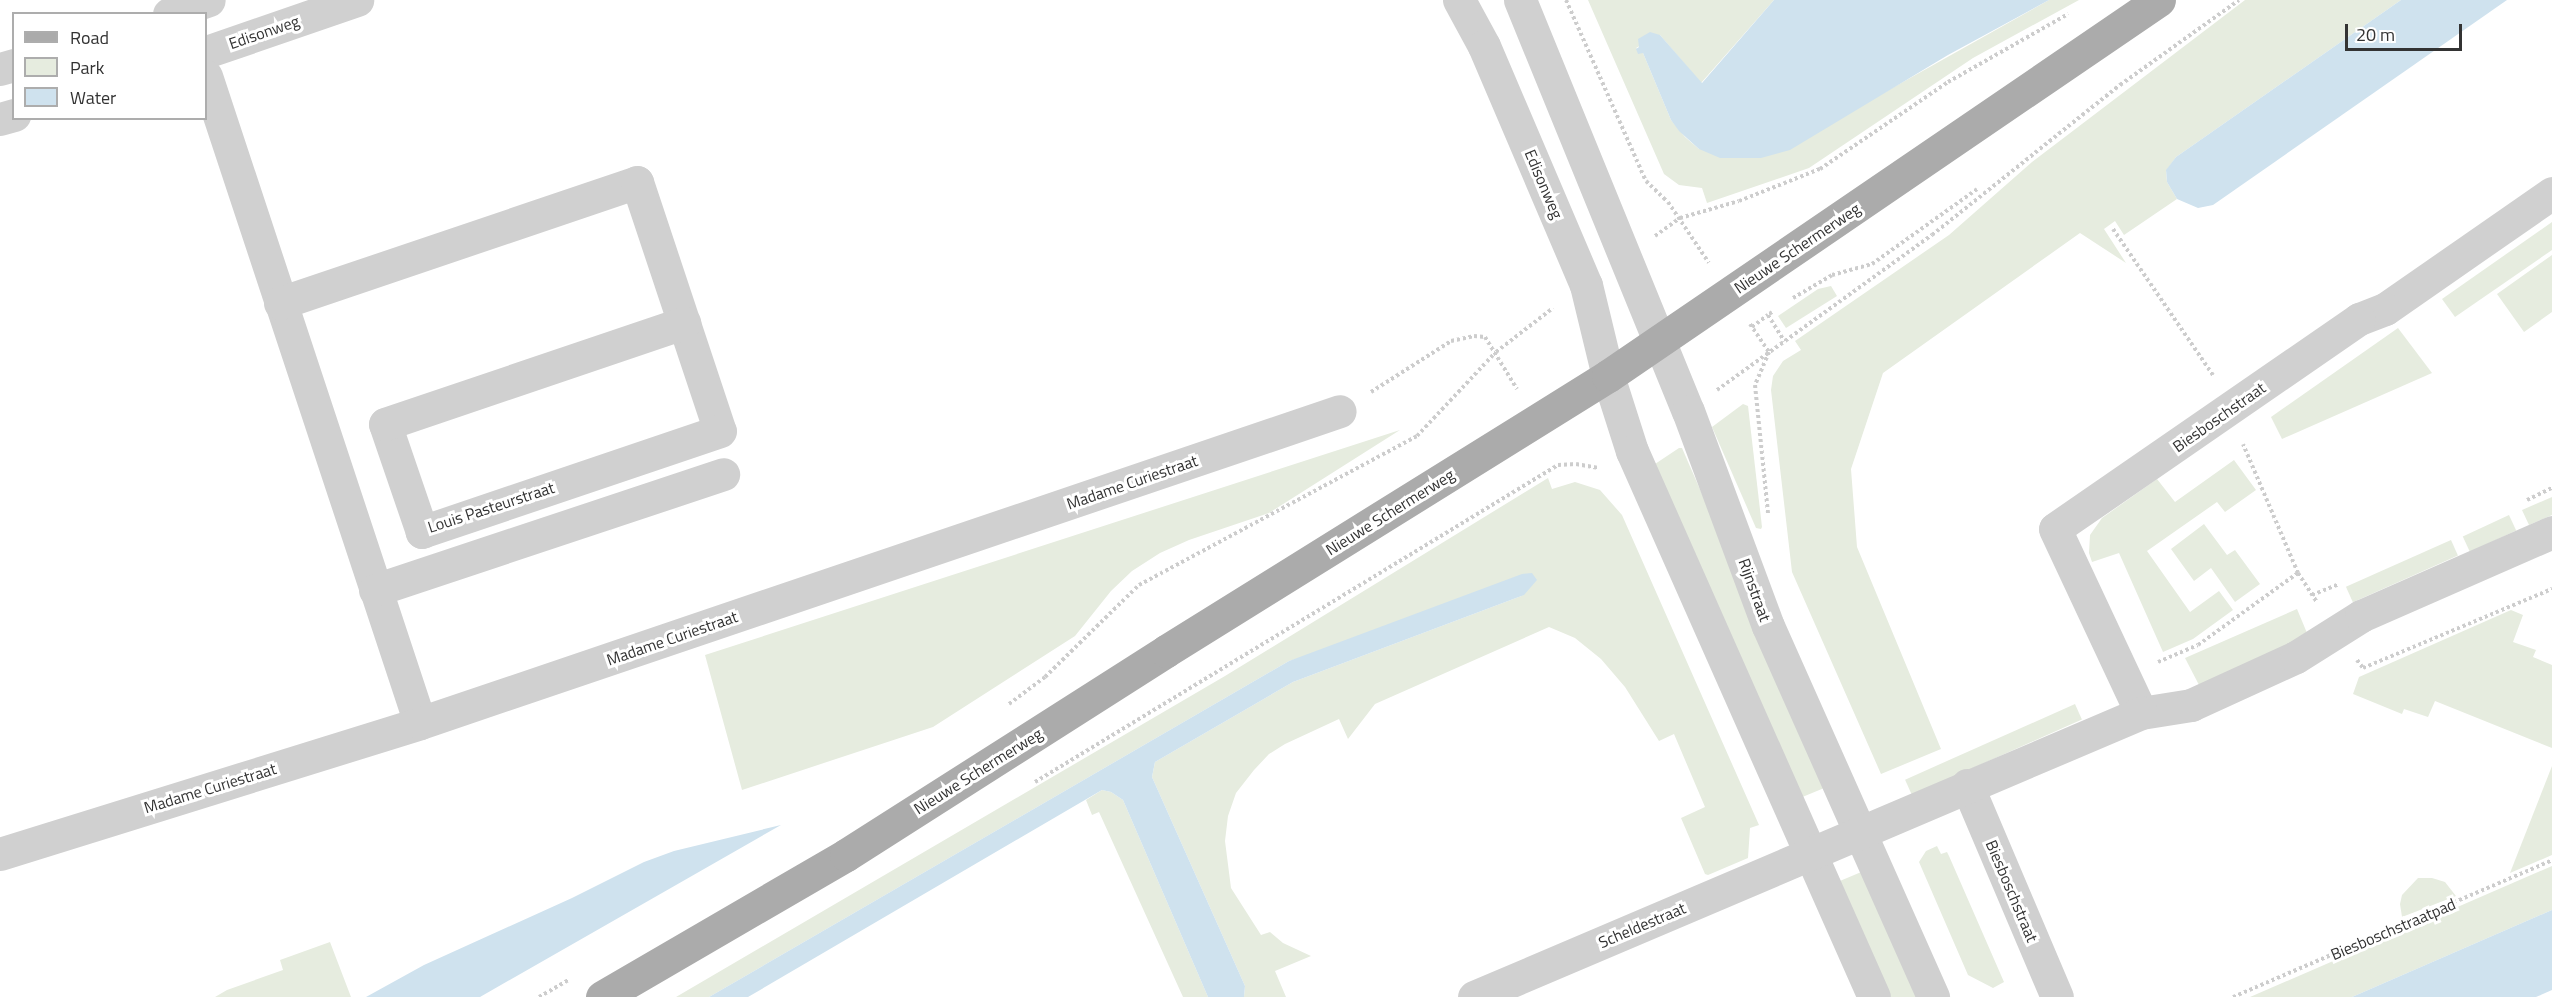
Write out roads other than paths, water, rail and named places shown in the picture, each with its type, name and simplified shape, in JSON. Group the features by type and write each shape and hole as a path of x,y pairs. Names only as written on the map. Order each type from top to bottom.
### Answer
{"main road":[{"name":"Nieuwe Schermerweg","path":"602,997 846,855 1166,651 1608,376 2159,0"}],"street":[{"name":"Edisonweg","path":"207,52 357,0"},
{"name":"Edisonweg","path":"1459,0 1493,66 1586,285 1608,376"},
{"path":"1520,0 1660,342"},
{"path":"207,79 420,723"},
{"name":"Louis Pasteurstraat","path":"280,303 637,182 684,323 720,431 422,532 386,424 684,323"},
{"name":"Biesboschstraat","path":"2141,713 2055,529 2235,407 2359,319 2385,309 2552,193"},
{"name":"Rijnstraat","path":"1660,342 1768,626 1933,997"},
{"path":"1608,376 1632,451 1874,997"},
{"name":"Madame Curiestraat","path":"0,854 420,723 1340,411"},
{"path":"375,590 723,474"},
{"path":"1810,853 2141,713 2191,705 2296,657 2335,630 2552,532"},
{"name":"Biesboschstraat","path":"1967,785 2057,997"},
{"name":"Scheldestraat","path":"1474,997 1810,853"}],"water":[{"path":"1774,0 2049,0 1948,55 1790,150 1761,158 1720,158 1699,149 1679,131 1671,120 1643,53 1638,54 1636,49 1639,47 1638,39 1650,32 1660,35 1702,83"},
{"path":"2401,0 2507,0 2213,205 2198,208 2177,199 2167,182 2166,170 2176,157"},
{"path":"1532,573 1537,580 1524,595 1293,682 1155,762 1152,777 1245,986 1244,997 1208,997 1123,800 1111,792 1102,790 748,997 709,997 1289,661 1522,574"},
{"path":"781,825 480,997 366,997 424,965 572,898 644,862 674,851"},
{"path":"2552,910 2552,990 2536,997 2352,997"}]}
